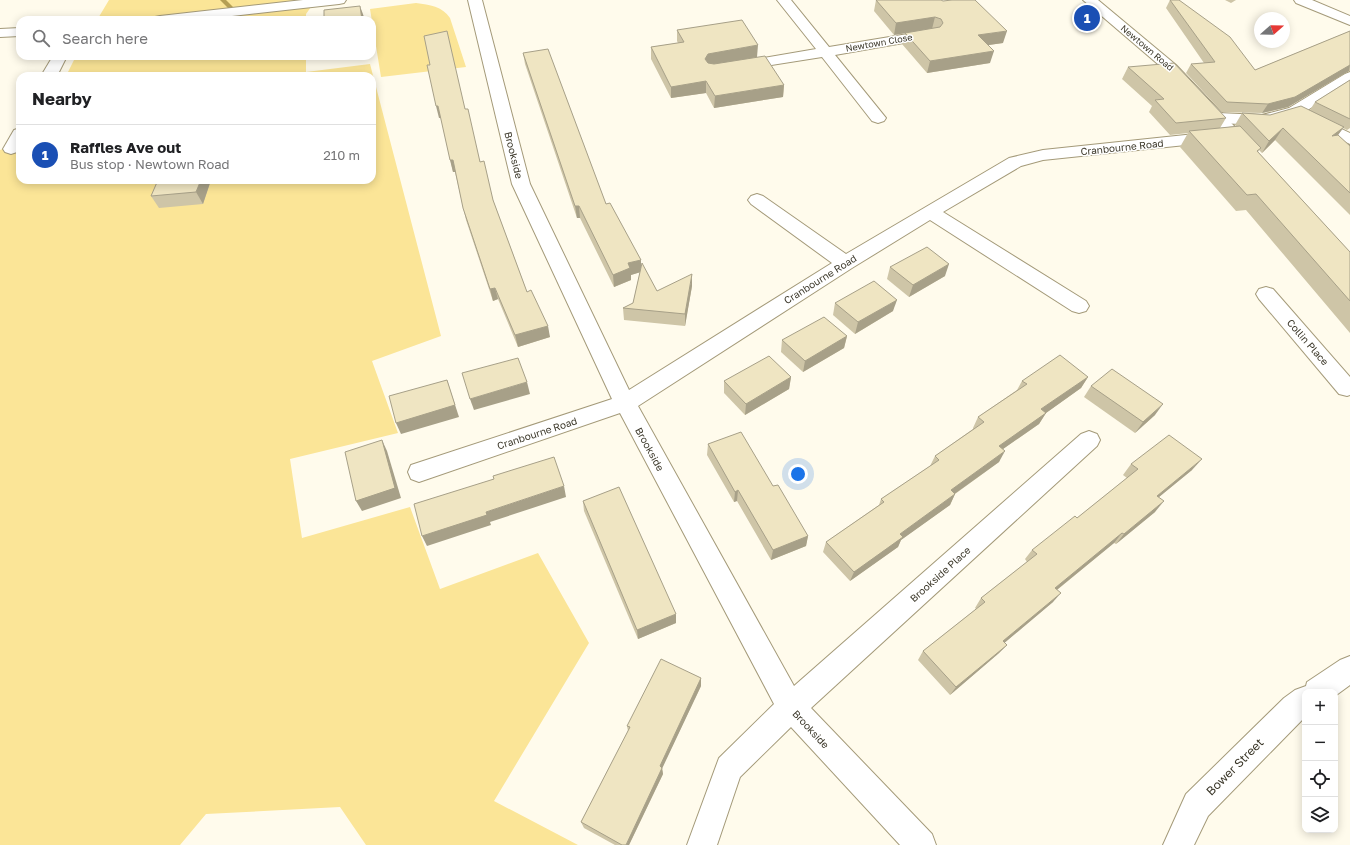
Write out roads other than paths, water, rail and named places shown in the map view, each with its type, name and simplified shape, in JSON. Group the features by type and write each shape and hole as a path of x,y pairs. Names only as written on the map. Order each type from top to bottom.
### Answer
{"street":[{"path":"196,16 339,0"},
{"name":"Brookside","path":"475,0 521,184 625,403 791,707 921,845"},
{"path":"784,0 878,118"},
{"name":"Newtown Road","path":"1090,0 1171,68 1260,163"},
{"path":"1301,0 1350,21"},
{"path":"0,33 16,32"},
{"name":"Newtown Close","path":"728,68 932,34"},
{"path":"51,72 58,60"},
{"path":"1218,118 1262,120 1294,111 1350,77"},
{"path":"1294,111 1350,139"},
{"name":"Cranbourne Road","path":"419,472 625,403 845,262 1014,162 1043,155 1233,135"},
{"path":"11,149 16,140"},
{"path":"757,200 845,262"},
{"path":"930,212 1079,306"},
{"name":"Collin Place","path":"1266,294 1347,388 1350,387"},
{"name":"Brookside Place","path":"702,845 729,768 791,707 1088,440"},
{"path":"1321,689 1350,669"},
{"name":"Bower Street","path":"1178,845 1197,805 1294,708 1302,702"}],"waterway":[{"path":"223,0 235,12"}],"place":[{"name":"Raffles Ave out","path":"1087,18"}]}
